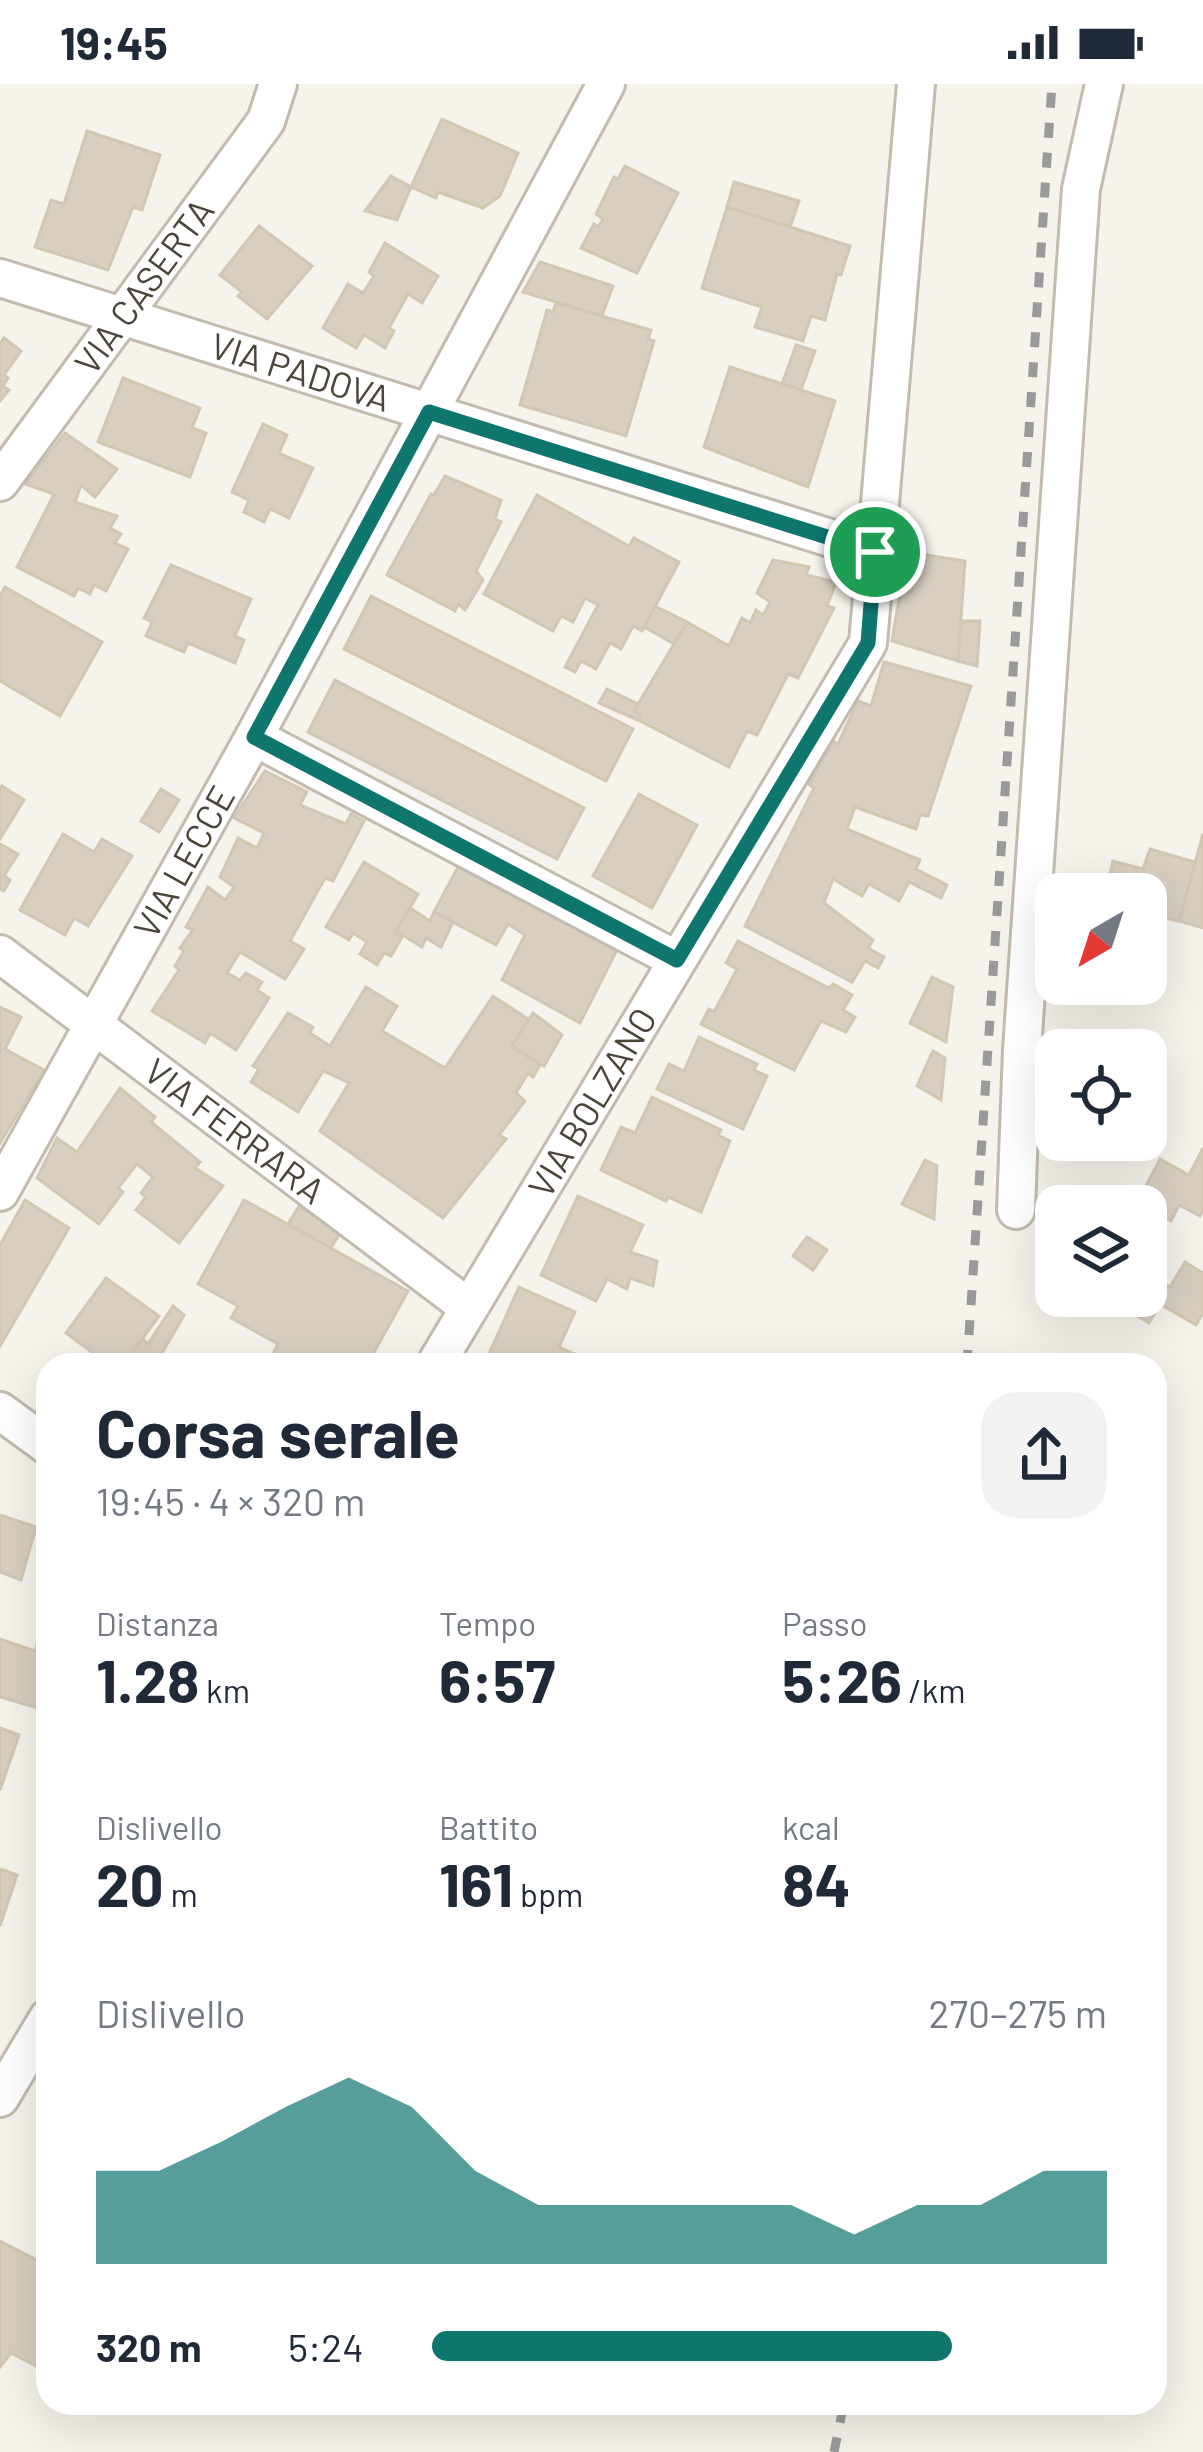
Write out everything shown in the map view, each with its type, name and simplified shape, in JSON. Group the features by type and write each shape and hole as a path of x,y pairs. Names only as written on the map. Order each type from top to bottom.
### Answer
{"street":[{"name":"VIA CASERTA","path":"0,482 266,121 278,84"},
{"name":"VIA LECCE","path":"0,1192 254,737 606,84"},
{"name":"VIA BOLZANO","path":"442,1353 868,643 916,84"},
{"path":"1016,1210 1022,1050 1079,212 1104,84"},
{"name":"VIA PADOVA","path":"0,278 875,552"},
{"path":"254,737 677,960"},
{"name":"VIA FERRARA","path":"0,954 468,1307"},
{"path":"0,1411 36,1437"},
{"path":"0,2098 36,2038"}],"building":[{"path":"442,119 518,153 500,196 483,208 411,187"},
{"path":"87,131 160,155 142,210 133,207 108,270 35,247 51,200 64,204"},
{"path":"625,166 678,193 637,273 581,248 594,224 598,227 603,219 596,214 614,177 618,179"},
{"path":"391,176 411,187 397,220 365,211"},
{"path":"734,182 799,201 790,227 727,207"},
{"path":"727,207 850,246 825,320 811,316 803,341 755,327 762,307 702,288"},
{"path":"259,226 312,266 267,319 220,275"},
{"path":"385,243 438,276 422,303 408,294 389,328 394,331 385,348 364,335 356,348 323,328 348,284 363,293"},
{"path":"540,262 613,286 602,316 523,292"},
{"path":"556,303 651,330 648,339 654,341 626,436 520,405 547,310 553,312"},
{"path":"4,338 21,351 4,375 8,378 3,386 9,390 0,401 0,344"},
{"path":"796,345 815,351 801,390 782,384"},
{"path":"730,367 835,401 808,487 704,447"},
{"path":"123,378 200,408 192,428 206,433 190,477 98,442"},
{"path":"263,424 287,435 279,453 313,468 289,518 270,509 264,522 244,512 249,500 232,492"},
{"path":"65,433 117,469 95,497 81,485 75,502 117,516 110,528 121,534 115,543 128,549 106,591 94,585 90,594 78,588 74,596 17,567 54,494 25,484"},
{"path":"445,476 501,500 495,519 501,522 476,571 483,580 465,610 458,604 455,611 387,575"},
{"path":"537,495 629,546 634,538 679,562 642,631 633,626 621,649 610,643 596,669 581,661 575,672 565,667 598,605 585,598 573,622 561,616 553,631 484,594"},
{"path":"907,552 965,561 958,661 892,641"},
{"path":"773,560 809,567 806,575 836,582 827,606 834,608 798,678 788,674 757,735 747,731 729,767 638,720 641,715 634,711 687,622 729,646 742,618 750,623 756,610 763,615 770,602 757,593"},
{"path":"171,565 251,599 235,636 244,640 235,663 188,643 184,652 146,636 152,622 144,618"},
{"path":"5,587 102,642 60,716 0,681 0,596"},
{"path":"371,596 633,729 606,781 344,649"},
{"path":"655,606 687,622 674,644 644,627"},
{"path":"961,621 980,621 977,666 958,661"},
{"path":"884,662 971,686 928,816 920,815 916,829 855,807 847,829 920,860 916,869 947,885 941,898 909,882 899,901 869,884 862,896 833,879 824,903 873,940 868,948 884,957 878,968 865,961 852,982 745,926 814,788 809,784 833,741 838,744 858,701 871,706"},
{"path":"335,680 584,808 557,859 308,732"},
{"path":"607,689 638,704 634,711 641,715 638,720 599,703"},
{"path":"265,771 307,792 300,805 346,824 351,814 364,821 333,881 325,878 290,941 304,949 285,979 240,952 227,973 240,980 246,973 262,982 257,990 269,998 236,1050 210,1033 205,1043 152,1011 179,970 175,966 184,951 180,948 193,930 186,927 208,887 225,900 234,887 220,877 238,838 257,848 264,833 234,818"},
{"path":"2,786 24,800 0,839 0,790"},
{"path":"161,789 179,800 159,832 141,821"},
{"path":"639,794 697,825 652,908 593,876"},
{"path":"63,834 94,852 102,839 132,856 88,926 74,918 65,935 20,910"},
{"path":"1203,834 1203,928 1179,921"},
{"path":"0,844 18,854 4,876 10,880 4,891 0,889"},
{"path":"1150,849 1195,862 1179,921 1167,918 1167,873 1110,873 1113,861 1143,869"},
{"path":"364,862 418,894 395,933 402,937 391,956 384,953 377,965 360,954 367,942 353,933 349,940 326,927"},
{"path":"458,867 617,950 580,1023 502,980 525,935 508,924 496,945 434,912"},
{"path":"410,908 430,921 434,912 453,922 441,947 426,938 422,947 396,931"},
{"path":"738,941 852,995 843,1010 855,1017 846,1032 821,1021 794,1070 701,1024 709,1009 714,1012 737,969 726,963"},
{"path":"932,977 953,987 946,1042 910,1023"},
{"path":"366,987 397,1006 382,1031 445,1068 493,996 528,1019 512,1046 540,1065 533,1077 528,1073 516,1093 525,1101 499,1135 506,1139 443,1218 320,1131 349,1083 323,1071 298,1112 251,1082 259,1069 253,1066 288,1013 313,1027 310,1033 330,1046"},
{"path":"0,1007 21,1017 5,1049 44,1070 0,1143"},
{"path":"533,1013 562,1035 544,1066 512,1046"},
{"path":"699,1037 757,1064 754,1070 767,1076 743,1129 657,1089 669,1064 684,1071"},
{"path":"933,1051 945,1058 941,1100 917,1086"},
{"path":"120,1088 155,1117 151,1122 200,1162 195,1168 223,1186 179,1243 136,1210 153,1177 137,1164 99,1224 37,1178 57,1138 77,1152"},
{"path":"652,1097 721,1130 718,1135 730,1141 701,1212 601,1170 621,1127 635,1133"},
{"path":"1203,1148 1203,1210 1200,1216 1179,1205 1171,1221 1167,1219 1167,1185 1146,1185 1159,1161 1189,1175"},
{"path":"925,1160 937,1166 934,1219 902,1204"},
{"path":"578,1196 643,1225 630,1252 657,1261 653,1286 630,1278 627,1289 607,1279 596,1301 541,1275"},
{"path":"25,1200 69,1228 0,1346 0,1245"},
{"path":"244,1200 408,1291 374,1353 274,1353 278,1344 231,1318 238,1306 198,1284"},
{"path":"299,1206 340,1233 331,1248 288,1224"},
{"path":"807,1237 827,1250 813,1270 793,1256"},
{"path":"1185,1262 1203,1273 1203,1313 1196,1325 1167,1308 1170,1287"},
{"path":"106,1278 159,1316 132,1353 93,1353 66,1333"},
{"path":"519,1287 575,1312 559,1347 573,1353 489,1353"},
{"path":"173,1306 184,1315 162,1353 132,1353 142,1339 148,1344"},
{"path":"0,1515 36,1527 21,1580 0,1572"},
{"path":"0,1639 35,1651 36,1708 0,1697"},
{"path":"0,1728 19,1735 0,1790"},
{"path":"0,1869 17,1875 0,1926"},
{"path":"0,2241 36,2260 36,2366 11,2353 0,2367"}],"railway":[{"path":"968,1353 1052,84"},
{"path":"834,2452 842,2415"}],"route":[{"path":"429,412 875,552 868,643 677,960 254,737 429,412"}]}
